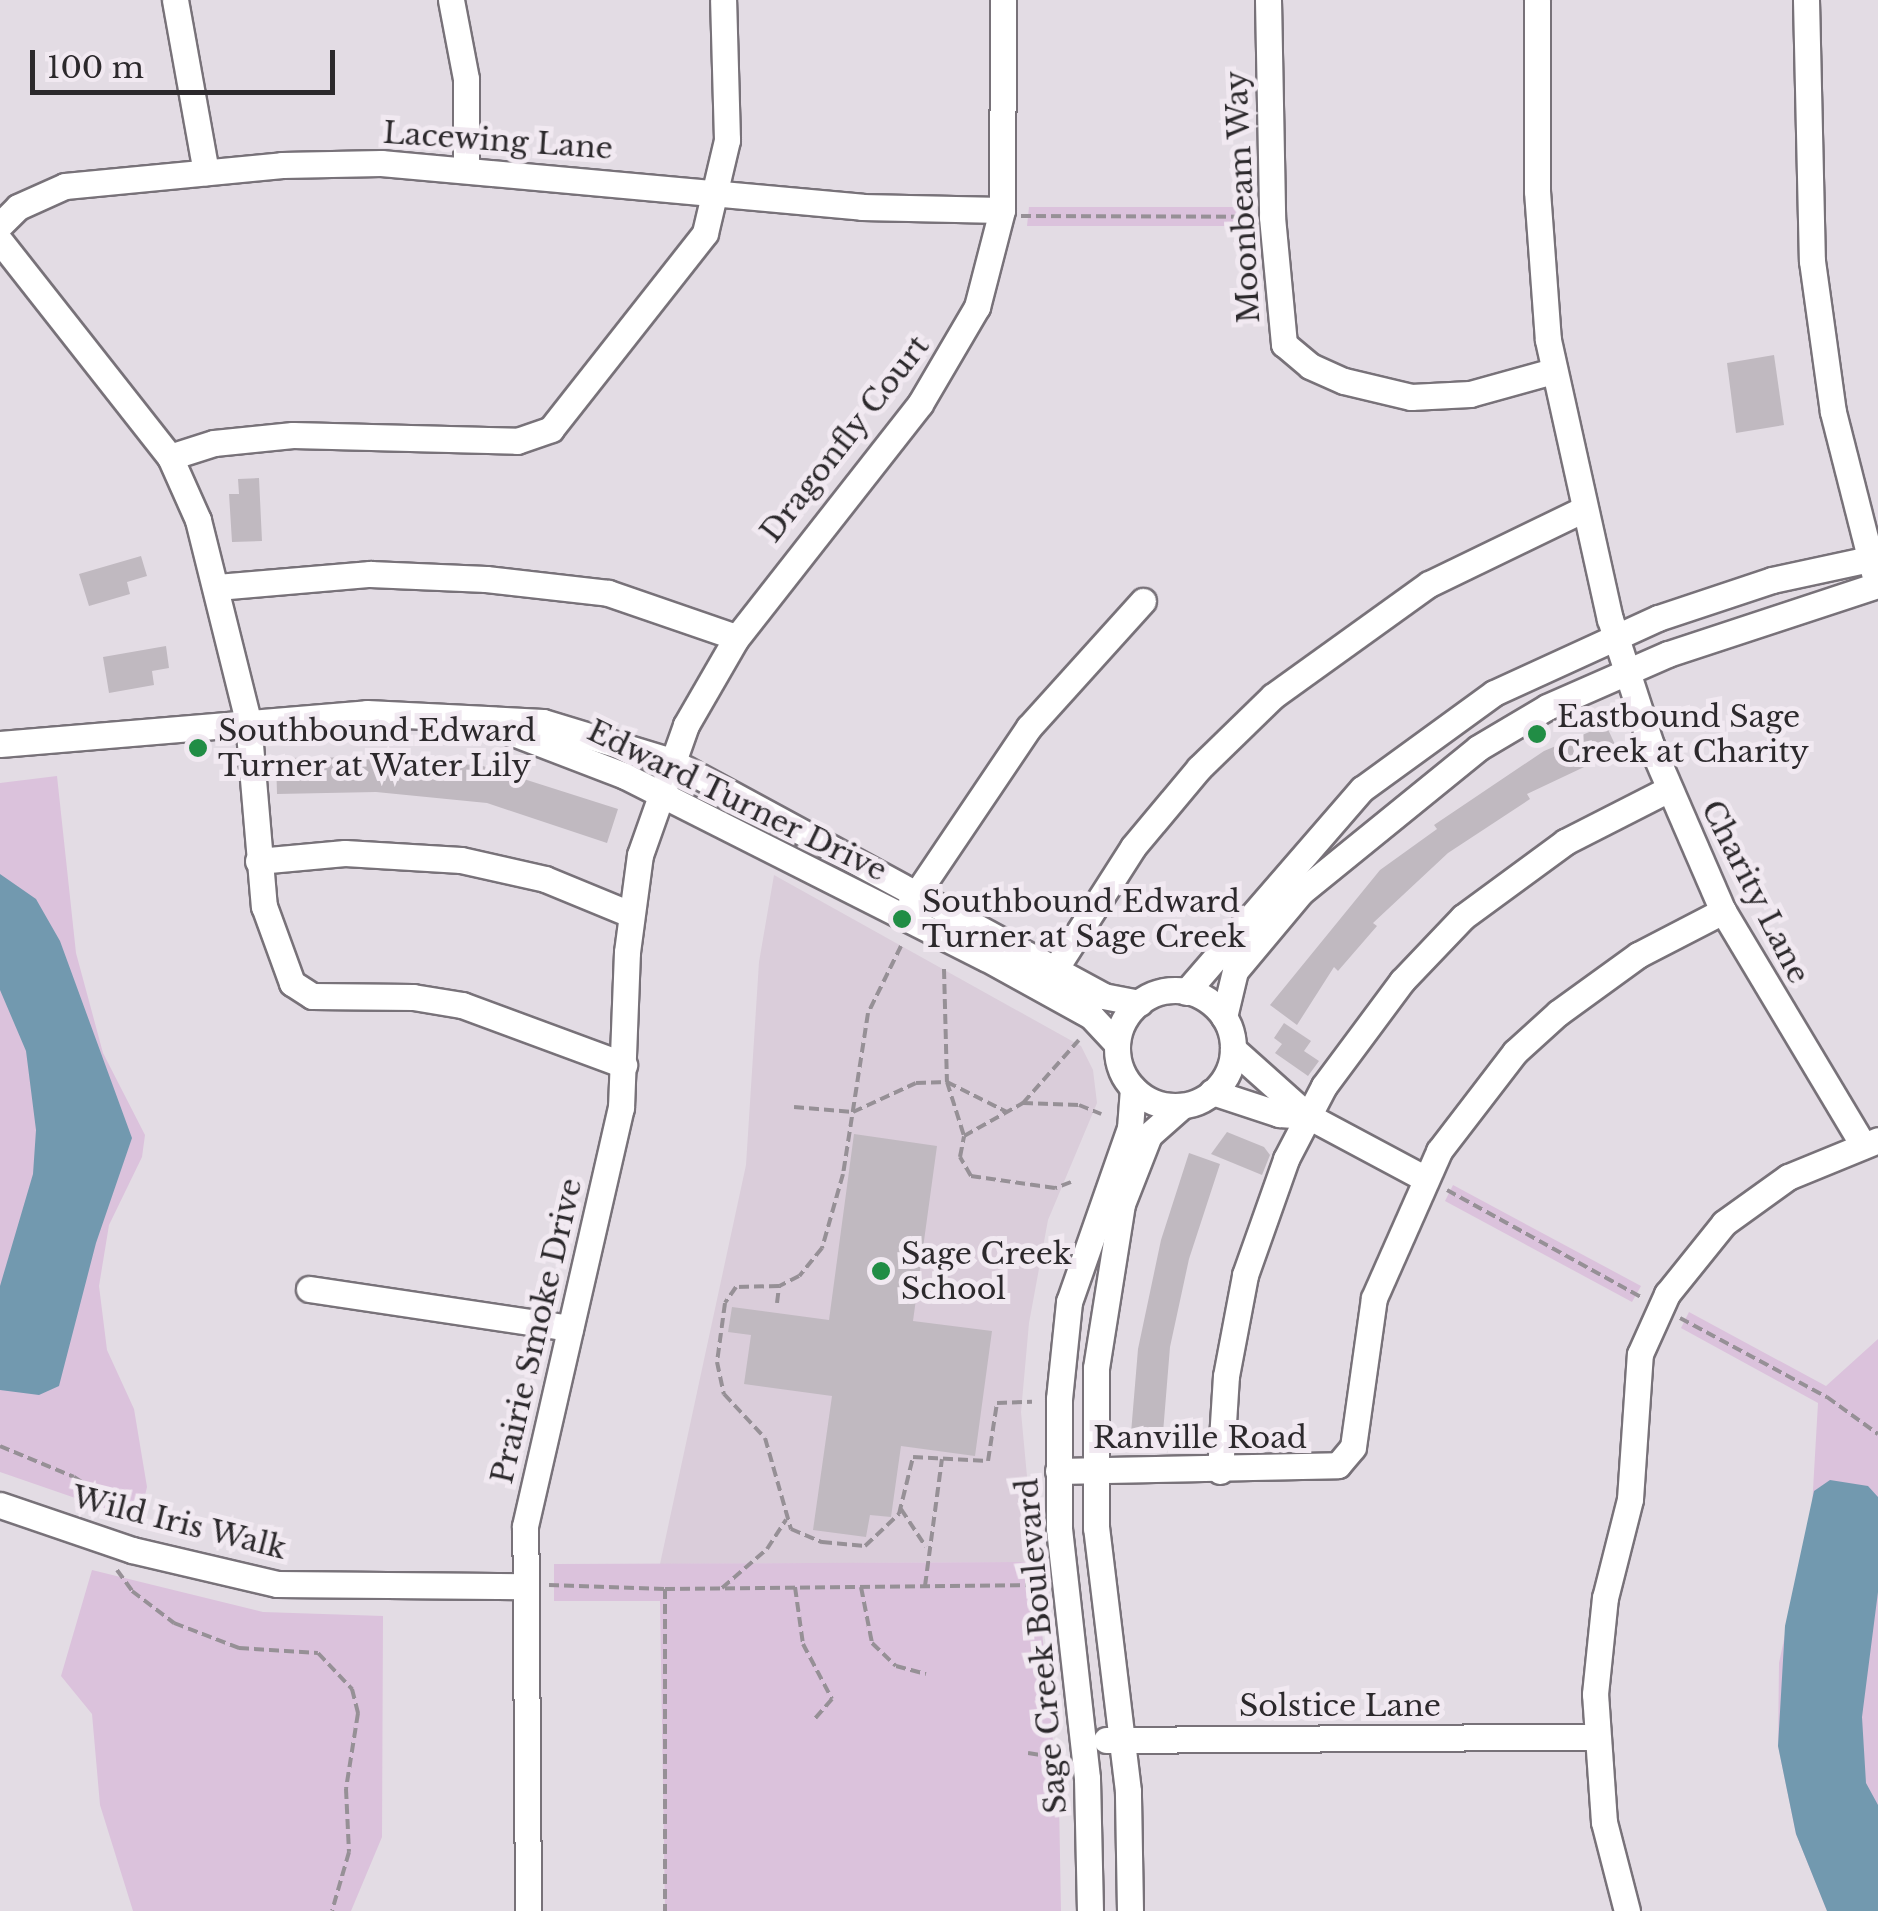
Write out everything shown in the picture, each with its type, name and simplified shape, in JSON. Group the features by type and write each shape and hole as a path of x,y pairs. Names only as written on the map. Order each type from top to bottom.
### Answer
{"street":[{"path":"174,0 206,172"},
{"path":"450,0 466,79 466,166"},
{"path":"170,457 214,444 294,435 537,438 551,429 706,233 719,194 730,76 723,0"},
{"name":"Dragonfly Court","path":"665,776 736,638 951,360 977,307 1002,210 1003,0"},
{"name":"Moonbeam Way","path":"1268,0 1272,216 1284,344 1310,366 1411,397 1470,394 1553,371"},
{"name":"Charity Lane","path":"1537,0 1537,192 1553,371 1582,510 1620,653 1669,789 1722,910 1870,1142"},
{"path":"1806,0 1812,262 1833,412 1875,570"},
{"name":"Lacewing Lane","path":"0,225 18,207 65,186 302,164 466,166 862,207 1002,210"},
{"path":"0,241 170,457 217,587 248,721 258,861 281,963 292,983 312,996 380,994 462,1005 624,1064"},
{"path":"1048,979 1167,805 1273,696 1429,584 1582,510"},
{"path":"1434,1183 1308,1116 1233,1049 1224,1017 1235,971 1257,941 1359,840 1478,748 1547,706 1620,653 1772,580 1875,570"},
{"path":"1186,992 1362,789 1494,693 1875,570"},
{"path":"217,587 370,574 486,579 608,593 736,638"},
{"path":"915,897 1030,728 1143,601"},
{"name":"Edward Turner Drive","path":"0,744 366,712 543,722 665,776 915,897 1048,979 1118,1044"},
{"name":"Edward Turner Drive","path":"665,776 1048,979 1139,1003"},
{"name":"Prairie Smoke Drive","path":"528,1911 526,1579 530,1492 610,1168 624,1064 630,914 665,776"},
{"path":"1220,1471 1226,1376 1245,1274 1260,1222 1308,1116 1363,1029 1463,917 1564,842 1669,789"},
{"path":"258,861 345,853 461,860 546,879 630,914"},
{"name":"Ranville Road","path":"1058,1471 1324,1469 1347,1457 1374,1298 1473,1102 1558,1013 1638,956 1722,910"},
{"path":"1182,1106 1161,1104 1133,1088 1120,1067 1118,1044 1139,1003 1157,994 1186,992 1224,1017"},
{"path":"1130,1911 1122,1740 1094,1471 1096,1368 1118,1221 1146,1141 1182,1106 1212,1092 1233,1049"},
{"name":"Sage Creek Boulevard","path":"1090,1911 1084,1740 1065,1597 1058,1471 1070,1302 1130,1128 1133,1088"},
{"path":"1212,1092 1279,1114 1308,1116"},
{"path":"1627,1911 1604,1822 1596,1737 1596,1646 1630,1499 1640,1354 1660,1307 1694,1257 1756,1198 1870,1142"},
{"path":"309,1289 570,1328"},
{"name":"Wild Iris Walk","path":"0,1505 116,1545 276,1584 526,1579"},
{"name":"Solstice Lane","path":"1084,1740 1596,1737"}],"path":[{"path":"1002,210 1016,216 1272,216"},
{"path":"901,946 868,1013 853,1112 822,1248 800,1276 779,1286 736,1287 726,1303 716,1362 724,1394 765,1438 786,1520 804,1537 865,1546 901,1509 913,1457 988,1460 997,1402 1032,1402"},
{"path":"944,968 947,1082 964,1136 960,1157 971,1176 1054,1188 1071,1182"},
{"path":"964,1136 1024,1103 1079,1040"},
{"path":"794,1108 853,1112 916,1083 947,1082 1007,1112"},
{"path":"1024,1103 1078,1105 1100,1114"},
{"path":"1434,1183 1827,1397 1878,1434"},
{"path":"777,1303 779,1286"},
{"path":"0,1446 74,1478 116,1505 114,1565 132,1591 174,1623 239,1648 318,1653 352,1689 358,1713 346,1789 349,1852 332,1911"},
{"path":"925,1586 942,1458"},
{"path":"901,1509 928,1550"},
{"path":"722,1588 767,1549 786,1520"},
{"path":"526,1579 542,1573 549,1586 665,1589 1040,1585"},
{"path":"861,1587 864,1630 872,1642 896,1666 926,1674"},
{"path":"796,1588 803,1644 832,1699 813,1721"},
{"path":"665,1589 665,1911"},
{"path":"1028,1753 1058,1758"}],"shaded area":[{"path":"1029,207 1246,207 1247,226 1027,226"},
{"path":"57,776 76,953 103,1053 145,1135 142,1157 109,1225 99,1286 107,1350 134,1409 147,1487 139,1520 0,1472 0,783"},
{"name":"Sage Creek School","path":"774,875 1081,1046 1093,1070 1097,1103 1048,1220 1029,1323 1021,1412 1035,1562 660,1564 746,1165 759,962"},
{"path":"1453,1185 1641,1286 1632,1302 1445,1201"},
{"path":"1689,1312 1826,1386 1878,1339 1878,1911 1827,1911 1796,1834 1778,1746 1779,1663 1812,1507 1818,1403 1681,1328"},
{"path":"1035,1562 1059,1801 1061,1911 665,1911 660,1601 554,1601 554,1564"},
{"path":"92,1570 263,1612 383,1616 382,1837 351,1911 133,1911 100,1805 92,1714 61,1676"}],"water":[{"path":"0,874 36,899 60,941 132,1138 96,1243 59,1386 39,1395 0,1390 0,1286 33,1174 36,1130 26,1051 0,990"},
{"path":"1830,1480 1868,1486 1878,1497 1878,1592 1862,1717 1866,1783 1878,1805 1878,1911 1827,1911 1796,1834 1778,1746 1785,1626 1814,1491"}],"building":[{"path":"1774,355 1784,425 1736,433 1727,363"},
{"path":"259,478 262,541 232,542 229,494 239,494 238,479"},
{"path":"141,556 147,576 127,582 130,594 89,606 79,574"},
{"path":"166,646 169,668 152,671 154,685 109,693 103,657"},
{"path":"1606,725 1618,751 1527,794 1530,799 1448,853 1373,923 1377,926 1338,971 1334,967 1297,1025 1270,1005 1380,870 1437,829 1434,825 1544,751"},
{"path":"386,757 483,766 618,809 607,843 487,803 376,792 277,794 276,758"},
{"path":"1284,1023 1311,1041 1304,1051 1319,1061 1308,1076 1275,1053 1282,1044 1274,1038"},
{"path":"1227,1132 1264,1147 1270,1155 1262,1175 1211,1154"},
{"path":"854,1134 937,1146 913,1321 992,1331 975,1456 901,1446 891,1517 870,1515 866,1537 813,1530 832,1396 744,1384 751,1335 728,1332 732,1307 829,1320"},
{"path":"1189,1153 1220,1164 1189,1259 1170,1347 1162,1445 1130,1445 1138,1349 1161,1240"}],"place":[{"name":"Eastbound Sage Creek at Charity","path":"1537,734"},
{"name":"Southbound Edward Turner at Water Lily","path":"198,748"},
{"name":"Southbound Edward Turner at Sage Creek","path":"902,919"},
{"name":"Sage Creek School","path":"881,1271"}]}
